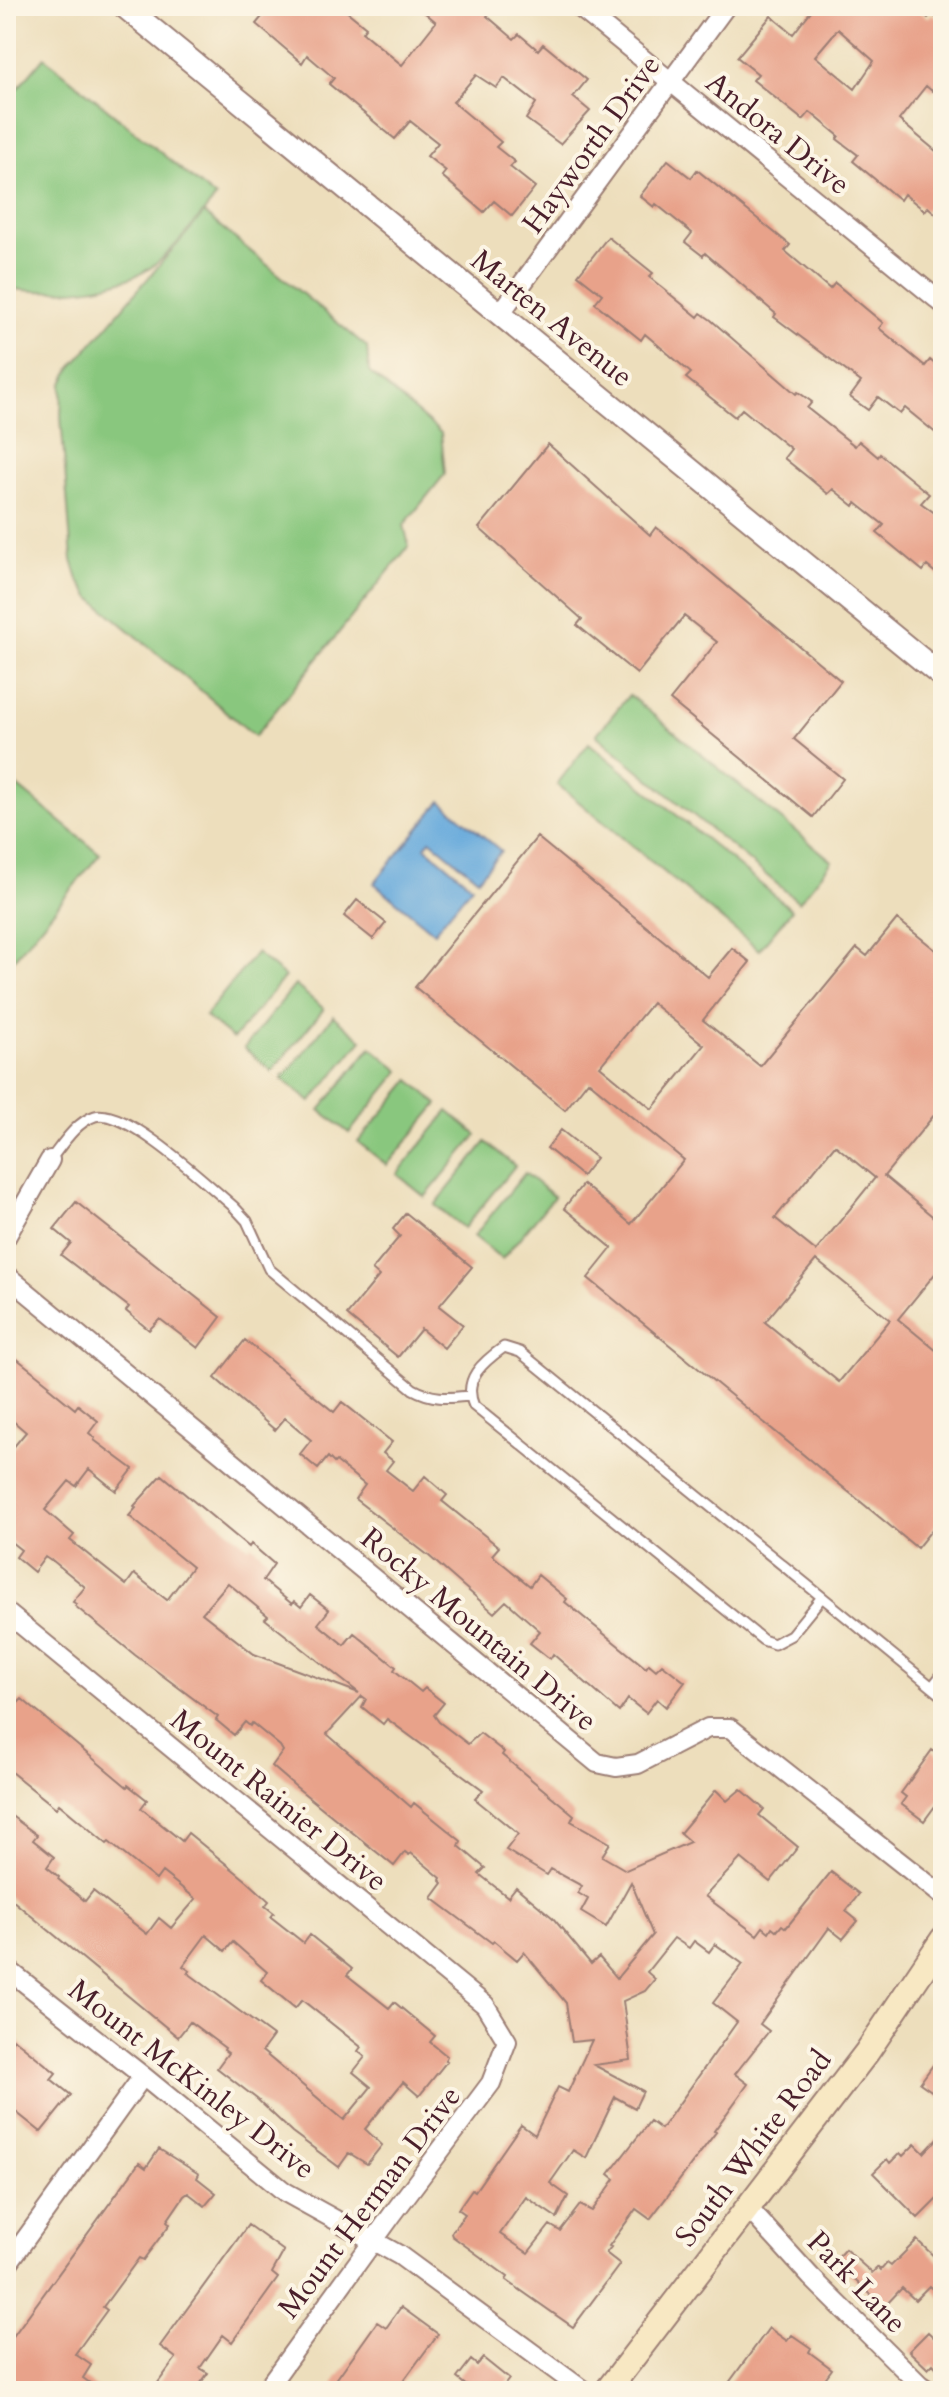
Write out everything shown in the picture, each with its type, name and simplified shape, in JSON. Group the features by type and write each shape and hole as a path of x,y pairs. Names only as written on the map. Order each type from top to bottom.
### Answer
{"main road":[{"name":"South White Road","path":"607,2391 867,2052 943,1939"}],"street":[{"name":"Marten Avenue","path":"124,6 943,677"},
{"name":"Andora Drive","path":"578,6 943,304"},
{"name":"Hayworth Drive","path":"500,314 726,6"},
{"path":"6,1237 50,1160"},
{"name":"Rocky Mountain Drive","path":"6,1275 597,1763 616,1767 638,1764 708,1728 730,1728 943,1896"},
{"name":"Mount Rainier Drive","path":"6,1612 485,2005 507,2041"},
{"name":"Mount McKinley Drive","path":"6,1968 285,2192 374,2239 584,2391"},
{"name":"Mount Herman Drive","path":"265,2391 491,2083 507,2041"},
{"path":"6,2266 143,2076"},
{"name":"Park Lane","path":"748,2208 811,2277 929,2391"}],"lane":[{"path":"50,1160 76,1128 94,1116 112,1115 135,1126 234,1207 247,1221 269,1269 413,1389 427,1397 441,1399 470,1396"},
{"path":"822,1597 782,1642 774,1644 763,1640 474,1406 469,1383 487,1359 504,1347 520,1352 822,1597 943,1696"},
{"path":"932,1687 943,1673"}],"green space":[{"path":"44,57 216,198 165,256 143,272 125,280 62,291 6,287 6,102"},
{"path":"204,213 367,347 369,372 441,433 445,474 404,525 409,546 255,736 91,598 78,580 72,560 61,417 62,385 71,368"},
{"path":"629,695 832,861 799,902 596,735"},
{"path":"589,743 792,910 759,950 557,784"},
{"path":"6,777 100,854 6,969"},
{"path":"256,953 285,977 233,1039 205,1016"},
{"path":"295,985 324,1009 272,1071 244,1048"},
{"path":"333,1016 362,1040 311,1102 282,1079"},
{"path":"371,1047 400,1071 349,1133 320,1110"},
{"path":"410,1080 438,1104 387,1165 358,1142"},
{"path":"448,1111 477,1135 425,1197 397,1174"},
{"path":"486,1142 515,1166 464,1228 435,1205"},
{"path":"525,1173 554,1197 502,1259 474,1236"}],"water":[{"path":"441,801 501,851 478,879 430,840 425,847 472,886 434,932 374,883"}],"building":[{"path":"271,6 340,6 366,27 362,32 402,65 436,22 417,6 495,6 487,16 514,39 519,34 538,50 543,44 587,80 573,97 590,111 560,144 526,119 536,103 504,78 496,88 476,75 453,102 501,142 496,147 515,162 510,167 535,187 512,216 494,201 484,212 442,176 446,171 427,156 438,143 410,121 395,139 329,84 334,78 307,55 302,63 256,24"},
{"path":"815,6 913,6 928,18 932,14 943,23 943,78 932,91 926,86 899,120 943,157 943,220 928,207 925,211 904,194 900,200 853,161 858,155 837,139 839,136 810,112 803,120 753,80 758,74 737,57 771,16 793,34","holes":["838,29 874,61 855,89 815,56"]},
{"path":"668,160 691,178 697,170 790,245 785,251 830,289 835,283 883,323 879,328 925,366 930,360 943,371 943,439 905,408 900,414 878,397 868,410 850,397 861,382 774,317 776,314 705,253 703,256 685,242 692,233 656,204 654,207 640,196"},
{"path":"608,237 653,273 649,277 698,317 701,313 711,320 796,394 798,392 812,402 807,408 855,446 859,441 878,457 880,454 929,494 921,503 943,519 943,579 927,566 923,571 877,533 884,525 856,503 854,506 833,489 828,494 784,458 791,449 742,409 735,417 686,378 691,373 645,334 641,340 595,303 602,294 578,275"},
{"path":"548,444 650,535 656,527 841,681 794,739 843,779 813,817 670,700 717,642 684,616 637,674 577,625 582,619 479,528"},
{"path":"537,837 708,977 732,948 750,962 703,1020 760,1066 857,948 867,956 897,919 943,956 943,1121 935,1114 884,1176 943,1225 943,1264 898,1319 943,1356 943,1516 917,1548 588,1278 612,1248 564,1208 583,1184 631,1224 684,1160 588,1081 565,1110 415,987","holes":["652,1003 704,1045 652,1109 600,1066","835,1145 875,1178 816,1251 775,1218","816,1260 890,1320 839,1382 765,1322"]},
{"path":"357,900 386,923 373,939 344,916"},
{"path":"561,1130 596,1158 582,1176 547,1148"},
{"path":"76,1202 221,1317 198,1348 160,1319 149,1330 126,1311 129,1307 61,1255 71,1243 54,1229"},
{"path":"406,1213 472,1267 439,1306 463,1325 444,1348 421,1329 398,1357 347,1315 379,1276 372,1270 400,1236 393,1229"},
{"path":"245,1340 334,1412 342,1402 392,1442 383,1453 393,1461 386,1470 413,1491 425,1476 447,1495 442,1501 499,1547 492,1555 530,1586 538,1575 567,1599 565,1602 646,1668 649,1664 656,1670 662,1664 685,1682 666,1707 657,1699 646,1713 628,1699 619,1712 553,1654 550,1659 530,1643 540,1631 506,1601 494,1613 429,1556 355,1499 365,1485 336,1461 334,1463 328,1457 318,1469 300,1454 311,1440 285,1418 275,1430 215,1378"},
{"path":"6,1350 75,1409 78,1405 98,1421 89,1433 94,1440 133,1469 116,1491 89,1469 76,1486 69,1481 45,1510 74,1535 70,1540 126,1585 134,1574 167,1600 192,1567 129,1516 162,1475 274,1564 263,1580 292,1604 294,1601 301,1607 310,1595 329,1610 318,1624 344,1645 354,1633 421,1692 425,1688 444,1703 434,1715 439,1722 468,1744 480,1733 574,1815 571,1821 610,1843 602,1856 626,1870 690,1842 680,1833 716,1790 727,1801 741,1789 764,1809 759,1815 798,1847 770,1882 741,1858 705,1896 757,1935 763,1927 769,1932 772,1927 777,1931 782,1925 786,1928 831,1872 859,1894 846,1911 858,1921 843,1939 829,1928 760,2024 769,2031 735,2074 748,2084 716,2132 650,2219 636,2209 609,2246 606,2253 620,2264 573,2327 506,2280 508,2277 451,2233 465,2214 458,2209 472,2189 475,2191 521,2125 535,2135 558,2087 568,2092 592,2040 572,2042 566,2003 524,1952 517,1960 432,1898 443,1883 441,1878 411,1853 405,1852 394,1866 295,1786 272,1766 283,1751 280,1746 252,1723 250,1726 245,1722 234,1735 216,1720 218,1717 135,1655 75,1606 77,1604 73,1602 85,1587 52,1560 45,1557 34,1572 16,1557 21,1550 6,1538 6,1456 26,1432 6,1415","holes":["228,1583 268,1616 265,1619 359,1693 254,1654 202,1613","362,1696 366,1699 362,1707 383,1724 387,1719 483,1790 475,1799 518,1834 506,1850 547,1875 551,1869 582,1886 578,1893 588,1899 581,1912 606,1927 631,1882 653,1935 617,1978 599,1957 591,1964 553,1918 516,1887 508,1897 479,1874 485,1868 459,1846 461,1841 414,1803 411,1807 327,1734","674,1938 689,1948 694,1941 709,1952 715,1944 743,1964 713,2003 737,2022 661,2129 650,2121 609,2174 615,2179 592,2211 580,2205 560,2231 550,2225 528,2253 500,2234 526,2197 557,2218 568,2196 550,2183 573,2150 586,2158 615,2097 635,2108 643,2091 594,2065 631,2060 623,2001 645,1991 655,1979 647,1972"]},
{"path":"6,1692 18,1703 22,1699 127,1787 147,1800 141,1808 182,1841 188,1833 247,1881 269,1901 265,1906 274,1913 271,1917 304,1943 310,1935 352,1969 347,1975 389,2008 394,2002 435,2036 430,2042 447,2056 447,2061 419,2096 403,2082 365,2129 382,2145 367,2164 349,2153 339,2167 292,2132 217,2068 228,2053 225,2048 190,2022 178,2037 6,1895 6,1812 37,1835 33,1840 54,1857 47,1867 58,1879 85,1901 93,1891 147,1934 159,1918 171,1928 196,1899 162,1872 156,1880 59,1804 56,1808 6,1768","holes":["206,1935 225,1951 233,1942 267,1972 261,1980 295,2008 302,2000 361,2047 358,2051 365,2057 353,2072 371,2087 344,2120 262,2051 273,2036 188,1973 190,1971 183,1966"]},
{"path":"932,1750 943,1758 943,1795 924,1821 901,1804 906,1797 901,1793"},
{"path":"14,2039 56,2073 51,2079 71,2095 41,2132 6,2104 6,2048"},
{"path":"943,2051 943,2099 920,2083"},
{"path":"943,2133 943,2193 918,2218 873,2173 887,2159 890,2163 915,2144 924,2153"},
{"path":"159,2149 199,2174 197,2178 216,2193 205,2206 188,2193 184,2196 167,2221 170,2224 143,2260 139,2258 103,2307 107,2310 75,2354 91,2365 83,2378 101,2391 6,2391 6,2366 10,2360 6,2358 6,2346 139,2163 146,2168"},
{"path":"248,2225 284,2251 272,2273 278,2278 232,2342 223,2335 200,2368 208,2373 195,2391 152,2391 176,2358 160,2346"},
{"path":"917,2240 943,2265 943,2299 929,2286 915,2300 902,2288 884,2307 835,2260 845,2249 872,2273 878,2267 881,2270 887,2263 891,2266"},
{"path":"401,2307 438,2334 396,2391 343,2391 333,2384 377,2322 386,2328"},
{"path":"769,2328 787,2341 792,2335 811,2348 809,2352 832,2369 816,2391 723,2391"},
{"path":"928,2332 943,2346 943,2375 933,2364 928,2369 909,2351"},
{"path":"483,2358 509,2379 500,2391 473,2391 457,2378 471,2360 477,2365"}]}
